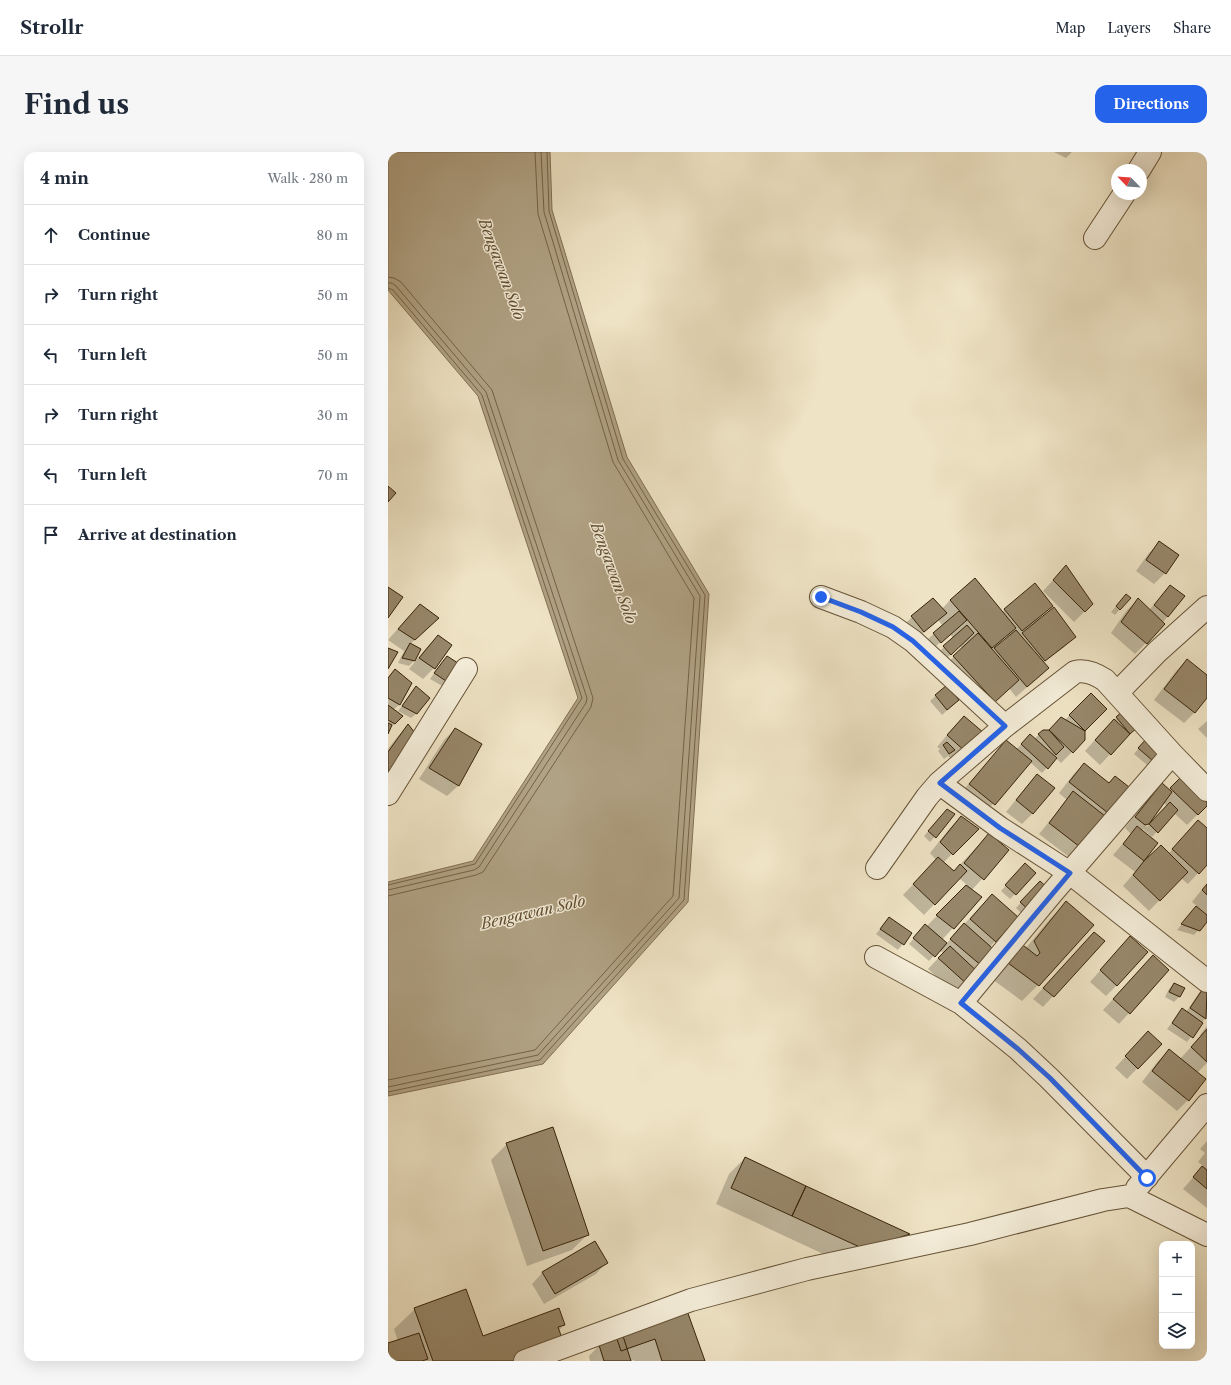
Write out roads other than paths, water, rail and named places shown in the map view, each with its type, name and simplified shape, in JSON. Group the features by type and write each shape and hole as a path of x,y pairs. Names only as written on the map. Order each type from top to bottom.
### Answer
{"street":[{"path":"1143,164 1150,152"},
{"path":"1095,238 1120,200"},
{"path":"821,597 861,612 893,627 913,641 1005,726"},
{"path":"1117,693 1157,652 1207,607"},
{"path":"388,794 466,669"},
{"path":"877,868 927,797 940,783 1005,726 1075,672 1087,671 1106,680 1172,754 1207,790"},
{"path":"961,1003 1172,754"},
{"path":"940,783 1000,828 1070,873 1207,980"},
{"path":"876,957 961,1003 1018,1049 1050,1078 1147,1178"},
{"path":"1129,1196 1147,1178 1207,1105"},
{"path":"525,1361 691,1300 807,1269 970,1234 1103,1200 1129,1196 1207,1235"}],"water":[{"name":"Bengawan Solo","path":"388,152 550,152 552,210 627,457 709,594 688,902 543,1064 388,1096 388,882 473,861 578,698 478,396 388,290"}]}
